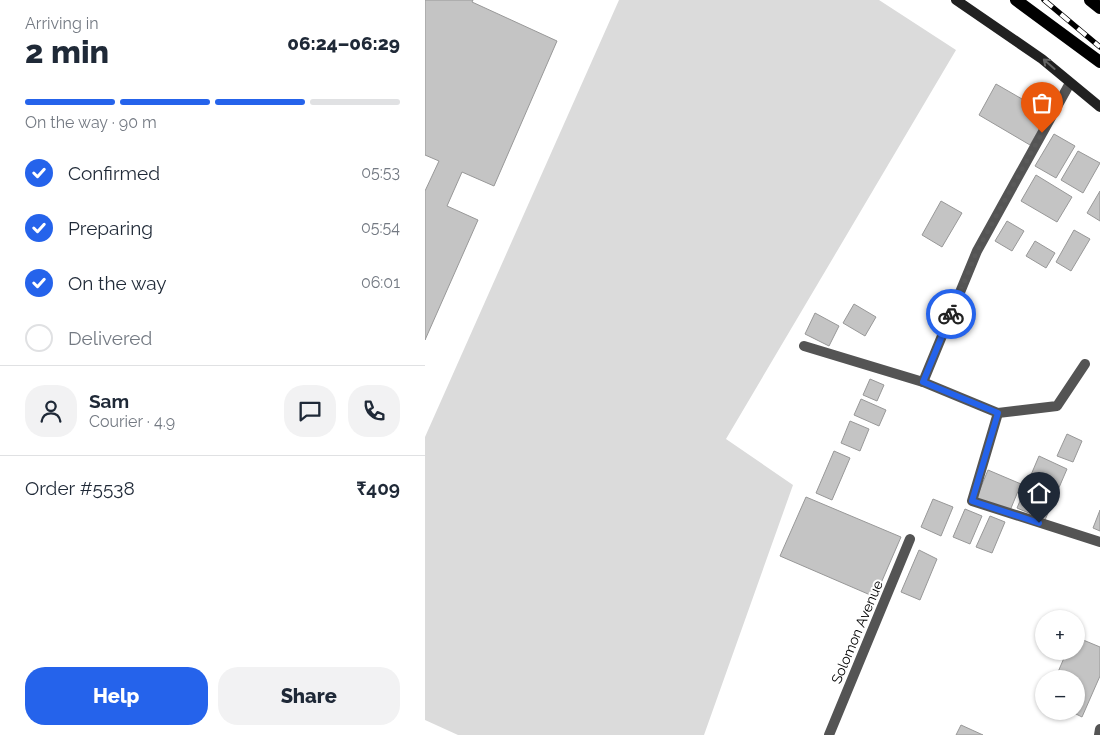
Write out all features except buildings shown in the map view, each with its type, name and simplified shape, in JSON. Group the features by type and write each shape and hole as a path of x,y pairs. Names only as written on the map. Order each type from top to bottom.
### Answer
{"main road":[{"path":"1016,0 1100,62"},
{"path":"1090,0 1100,8"}],"street":[{"path":"956,0 1043,59 1100,107"},
{"path":"923,382 977,251 1070,83"},
{"path":"805,346 923,382 998,413 1057,406 1085,364"},
{"path":"998,413 972,501 1100,542"},
{"name":"Solomon Avenue","path":"829,735 910,539"},
{"path":"1099,735 1100,729"}],"shaded area":[{"path":"619,0 879,0 956,50 726,439 793,485 704,735 458,735 425,720 425,437"}],"railway":[{"path":"1044,0 1100,47"}],"way so far":[{"path":"951,314 977,251 1042,133"}],"route":[{"path":"951,314 923,382 998,413 972,501 1039,523"}]}
